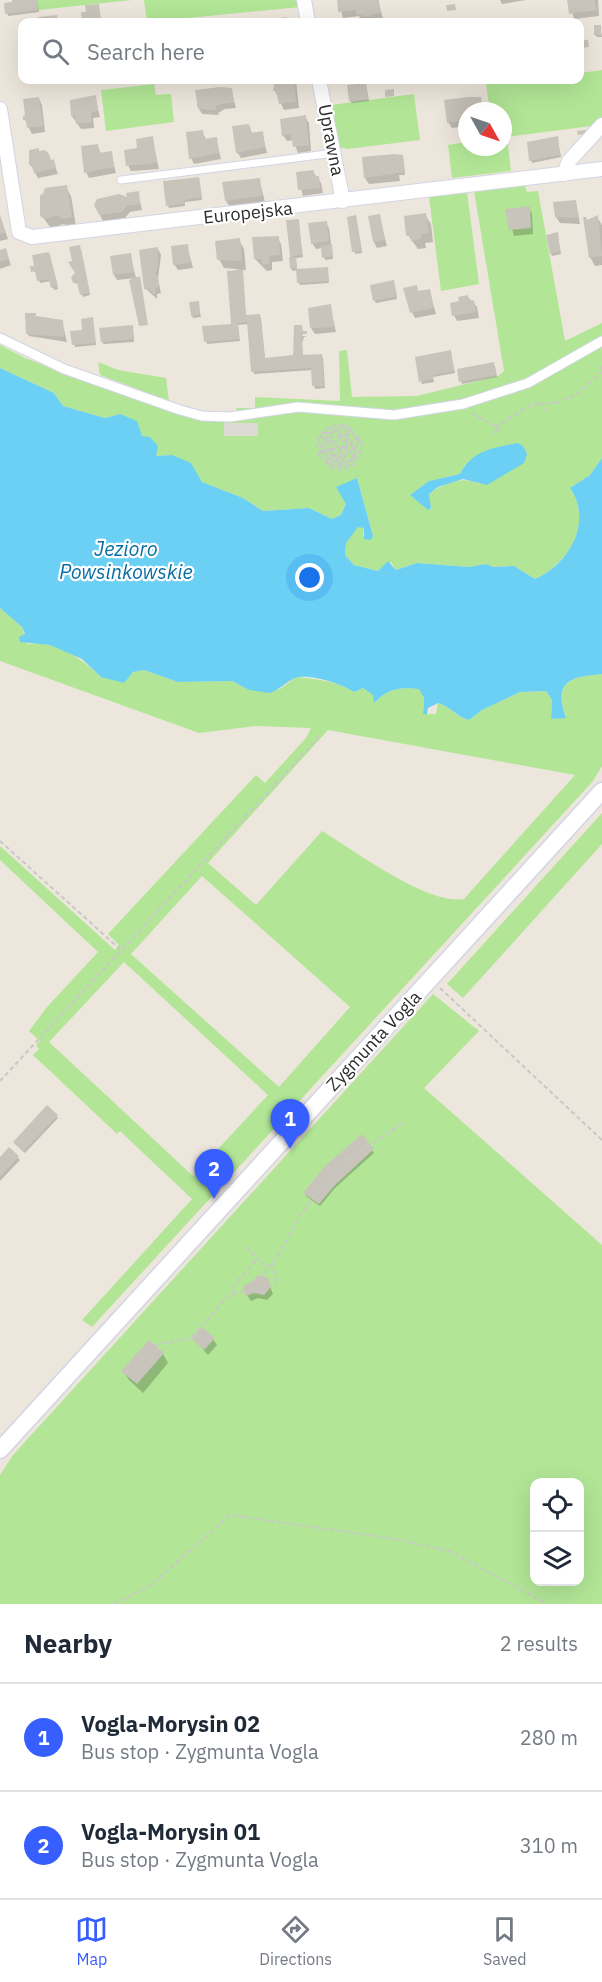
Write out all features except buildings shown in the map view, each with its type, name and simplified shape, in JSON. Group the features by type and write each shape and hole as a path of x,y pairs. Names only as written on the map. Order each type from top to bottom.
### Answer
{"street":[{"path":"304,0 307,18"},
{"name":"Uprawna","path":"320,84 343,201"},
{"name":"Europejska","path":"0,109 19,232 29,237 99,231 602,169"},
{"path":"564,174 569,161 602,125"},
{"path":"0,339 64,369 202,416 230,417 298,407 394,415 463,404 528,383 602,341"},
{"name":"Zygmunta Vogla","path":"0,1450 602,791"}],"lane":[{"path":"121,180 334,153"}],"path":[{"path":"495,427 537,403 566,400 576,395 601,369"},
{"path":"537,403 546,411"},
{"path":"463,404 473,416 503,433"},
{"path":"338,446 334,450 334,443 340,440 336,435 347,435 347,438 338,435 345,440 341,442 343,449 336,453 344,451 345,442 347,453 349,447 347,440 351,444 350,453 342,459 333,458 327,446 331,439 330,453 338,458 345,454 338,456 332,452 332,444 335,440 331,436 325,445 326,457 323,448 327,437 336,431 350,435 343,427 352,431 353,429 342,425 330,426 319,438 330,429 341,427 326,434 321,447 320,441 317,441 319,457 320,449 331,464 342,465 350,461 337,464 328,459 329,457 337,462 348,459 352,461 349,465 336,467 321,458 330,468 342,470 354,464 362,449 356,459 352,459 353,444 350,438 356,447 354,458 357,444 353,433 362,445 357,432"},
{"path":"493,433 499,430"},
{"path":"0,1081 320,737"},
{"path":"0,841 122,951"},
{"path":"431,980 602,1140"},
{"path":"264,1274 301,1214 335,1173 365,1146 403,1123"},
{"path":"246,1247 267,1268"},
{"path":"232,1294 233,1286 258,1258"},
{"path":"272,1263 277,1283 275,1285"},
{"path":"155,1345 191,1338 225,1299 232,1294 244,1291"},
{"path":"114,1604 150,1586 230,1515 395,1539 448,1551 548,1604"}],"green space":[{"path":"37,0 132,0 38,10"},
{"path":"144,0 299,0 300,7 188,18 146,18"},
{"path":"602,70 602,122 599,125 512,136 512,102 489,102 486,84 584,84 584,72"},
{"path":"154,84 156,95 171,94 174,122 106,131 101,90"},
{"path":"414,94 420,140 347,149 339,147 331,105"},
{"path":"458,143 458,156 509,156 511,171 452,178 448,145"},
{"path":"525,185 527,192 538,191 565,341 602,323 602,337 530,379 461,400 391,412 342,408 238,412 236,408 255,408 255,397 340,401 339,351 347,350 352,397 417,396 498,376 504,371 474,191"},
{"path":"467,192 479,284 441,291 429,197"},
{"path":"0,345 25,358 126,396 196,419 287,411 374,418 419,415 515,393 602,345 602,458 590,475 570,488 577,501 579,514 578,528 568,552 547,572 535,579 514,566 493,567 486,564 469,567 417,563 396,570 391,562 378,571 354,565 345,555 346,543 358,526 364,528 363,536 373,536 357,478 341,515 332,519 309,508 263,511 243,498 202,482 194,472 172,455 155,456 142,437 120,414 105,418 63,406 54,393 0,368","holes":["466,463 479,484 467,480 440,487 429,494 431,508 428,509 410,495 429,481 460,474"]},
{"path":"98,362 118,370 166,378 169,401 100,375"},
{"path":"0,608 22,627 27,644 48,645 67,652 85,663 101,677 144,670 178,682 232,681 249,690 280,689 296,677 333,683 354,692 363,688 374,695 374,702 395,690 420,689 424,698 423,714 436,714 438,703 469,720 482,710 520,692 546,691 552,700 551,719 566,717 562,696 568,683 573,679 602,674 602,766 593,781 92,1327 82,1320 192,1199 120,1131 117,1134 33,1055 39,1049 36,1045 40,1041 29,1031 47,1007 98,952 0,860 0,846 115,950 119,945 108,934 256,775 265,783 306,738 311,728 256,726 199,733 0,661","holes":["328,730 575,775 464,899 449,899 412,885 322,831 256,905 208,863","202,876 350,1007 279,1087 131,954","124,962 268,1095 193,1176 49,1042"]},
{"path":"602,813 602,844 463,998 447,984"},
{"path":"433,994 479,1031 424,1088 602,1245 602,1604 0,1604 0,1475 13,1455"}],"shaded area":[{"path":"224,423 258,423 258,436 224,436"}],"water":[{"name":"Jezioro Powsinkowskie","path":"0,368 54,393 63,406 105,418 120,414 137,421 142,436 150,437 158,446 156,456 172,455 191,463 202,482 243,498 263,511 309,508 332,519 341,515 346,504 336,487 357,478 373,536 371,540 364,539 364,528 358,527 346,543 345,555 354,565 378,571 388,561 396,570 417,563 469,567 486,564 493,567 514,566 535,579 558,563 568,552 578,527 579,514 577,501 570,488 590,475 602,458 602,674 573,679 567,683 562,696 566,718 551,719 552,700 546,691 520,692 482,710 469,720 438,703 428,708 427,714 423,714 424,698 419,689 395,690 385,694 374,703 373,695 363,688 354,692 334,683 308,677 295,678 270,693 249,690 232,681 178,682 144,670 133,672 124,683 101,677 82,659 50,645 20,642 19,637 25,634 22,627 0,608"},
{"path":"518,443 523,446 527,454 524,463 487,485 463,479 438,487 429,494 431,508 428,510 410,495 429,481 460,474 471,460 485,451"}],"place":[{"name":"Vogla-Morysin 02","path":"290,1149"},
{"name":"Vogla-Morysin 01","path":"214,1199"}]}
